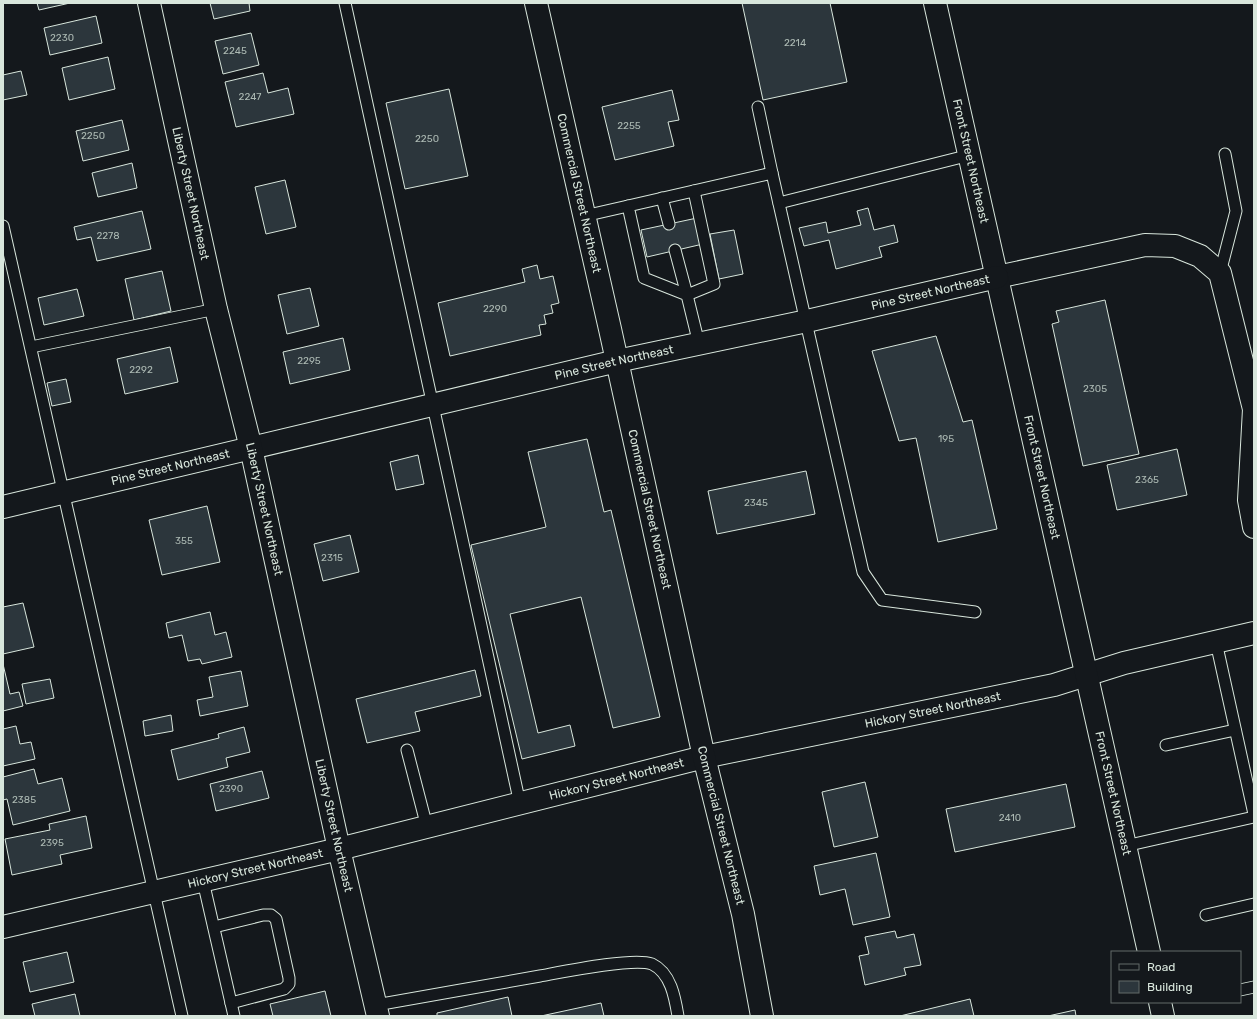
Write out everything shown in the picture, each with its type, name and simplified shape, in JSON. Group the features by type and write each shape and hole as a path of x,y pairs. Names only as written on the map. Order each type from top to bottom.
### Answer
{"main road":[{"name":"Liberty Street Northeast","path":"149,3 216,309 251,448 339,849 377,1010"},
{"name":"Commercial Street Northeast","path":"536,3 704,756 743,914 762,1016"},
{"name":"Front Street Northeast","path":"935,3 1149,951"},
{"name":"Pine Street Northeast","path":"3,507 617,361 807,321 1145,245 1175,246 1200,256 1220,273"},
{"path":"1220,273 1254,409 1249,500 1254,527"},
{"name":"Hickory Street Northeast","path":"3,927 339,849 704,756 1054,684 1124,663 1254,633"},
{"path":"1160,1003 1163,1016"}],"lane":[{"path":"344,3 520,804"},
{"path":"758,107 863,572 882,600 975,612"},
{"path":"1220,273 1236,211 1225,154"},
{"path":"779,203 970,155"},
{"path":"584,216 772,173"},
{"path":"628,206 644,278 687,295 714,284 694,191"},
{"path":"662,198 669,224"},
{"path":"3,226 182,1016"},
{"path":"675,250 699,344"},
{"path":"31,347 216,309"},
{"path":"1216,642 1254,814"},
{"path":"1166,745 1235,730"},
{"path":"407,750 427,827"},
{"path":"1125,846 1254,817"},
{"path":"203,881 234,1016"},
{"path":"1206,916 1254,904"},
{"path":"214,927 263,915 271,915 276,919 289,984 284,989 231,1003"},
{"path":"377,1010 592,967 631,963 651,964 663,972 674,991 678,1016"},
{"path":"1241,990 1254,987"}],"building":[{"path":"37,3 70,3 39,10"},
{"path":"210,3 249,3 250,11 214,19"},
{"path":"742,3 830,3 847,82 763,100"},
{"path":"96,16 102,43 50,55 44,28"},
{"path":"251,33 259,65 223,74 215,41"},
{"path":"108,57 115,89 69,100 62,68"},
{"path":"21,71 27,95 3,100 3,75"},
{"path":"263,73 268,93 288,88 294,114 236,127 225,82"},
{"path":"449,89 468,176 405,189 386,103"},
{"path":"672,90 679,120 668,122 674,146 615,160 602,107"},
{"path":"122,120 129,150 83,161 76,131"},
{"path":"132,163 137,188 98,197 92,173"},
{"path":"285,180 296,227 266,234 255,187"},
{"path":"868,208 874,230 894,225 898,242 879,247 882,257 836,269 829,240 804,246 799,228 826,222 828,233 861,225 857,211"},
{"path":"142,211 151,249 97,261 91,237 77,240 74,227"},
{"path":"697,218 703,244 647,257 641,230"},
{"path":"734,230 743,274 719,279 710,234"},
{"path":"537,265 540,279 553,276 559,303 551,305 553,313 544,315 546,324 539,325 541,335 450,356 438,303 525,282 522,269"},
{"path":"162,271 171,311 134,320 125,279"},
{"path":"310,288 319,326 287,334 278,295"},
{"path":"77,289 84,316 44,325 38,298"},
{"path":"1105,300 1139,454 1083,466 1052,324 1059,322 1056,311"},
{"path":"936,336 963,422 972,420 997,529 938,542 916,438 899,441 872,351"},
{"path":"343,338 350,370 290,384 283,352"},
{"path":"170,347 178,382 125,394 117,359"},
{"path":"66,379 71,402 52,406 47,383"},
{"path":"587,439 604,512 611,510 660,717 613,728 581,597 510,614 538,733 570,725 575,746 522,759 471,545 546,527 528,452"},
{"path":"1177,449 1187,495 1117,510 1107,465"},
{"path":"418,455 424,484 396,490 390,462"},
{"path":"806,471 815,514 717,534 708,491"},
{"path":"207,506 220,562 162,575 149,520"},
{"path":"350,535 359,572 323,581 314,544"},
{"path":"23,603 34,647 3,654 3,607"},
{"path":"210,612 215,635 226,632 232,657 202,664 200,659 188,661 182,635 169,638 166,623"},
{"path":"3,664 10,694 19,692 23,706 3,711"},
{"path":"475,670 481,696 415,712 420,731 367,743 356,699"},
{"path":"241,671 248,706 200,716 197,700 213,697 209,677"},
{"path":"50,679 54,698 26,704 22,684"},
{"path":"171,715 173,731 145,736 143,721"},
{"path":"16,726 20,744 31,742 35,759 3,766 3,729"},
{"path":"244,727 250,752 226,758 228,767 178,780 171,750 219,738 218,734"},
{"path":"34,769 38,784 62,778 70,811 13,825 7,799 3,800 3,777"},
{"path":"262,771 269,798 216,811 210,784"},
{"path":"865,782 878,837 834,847 822,792"},
{"path":"1066,784 1075,827 955,852 946,809"},
{"path":"86,816 92,848 60,855 62,864 12,875 5,839 50,830 49,824"},
{"path":"876,853 890,917 853,925 845,889 820,895 814,866"},
{"path":"895,931 897,938 914,934 921,965 904,968 906,975 865,985 859,956 869,954 865,937"},
{"path":"67,952 74,982 30,992 23,962"},
{"path":"325,991 331,1016 273,1016 270,1004"},
{"path":"75,994 80,1016 35,1016 32,1004"},
{"path":"508,997 512,1016 437,1016 437,1013"},
{"path":"970,999 974,1016 900,1016"},
{"path":"601,1003 604,1016 541,1016"},
{"path":"1075,1010 1076,1016 1048,1016"}]}
